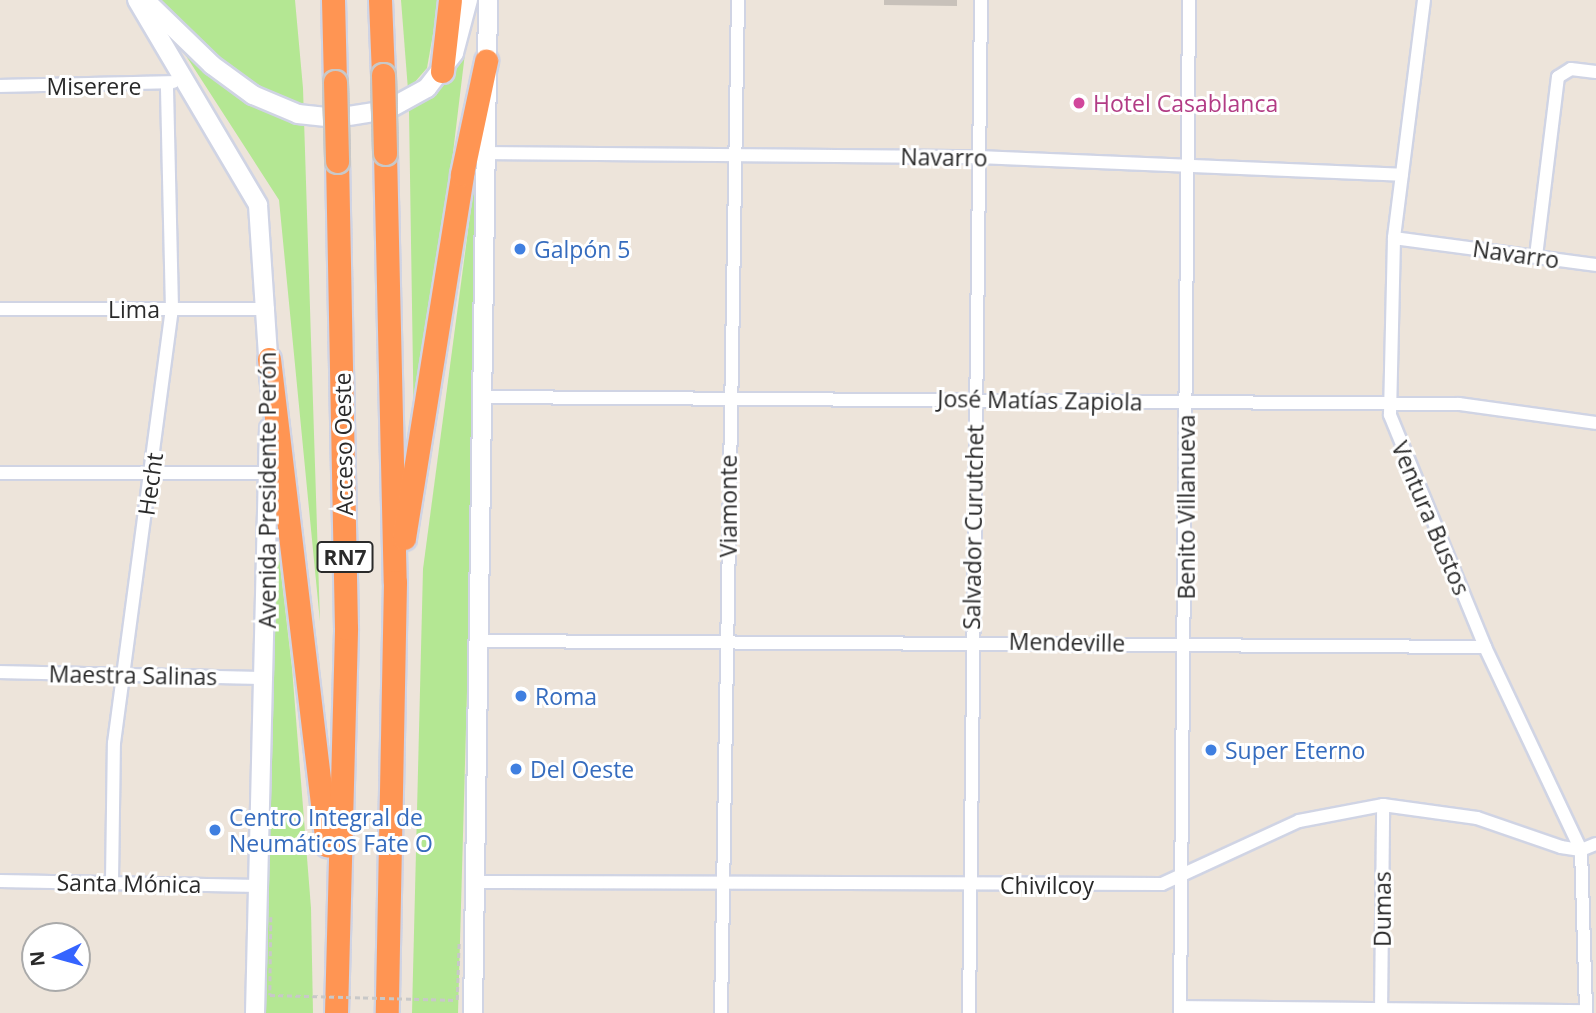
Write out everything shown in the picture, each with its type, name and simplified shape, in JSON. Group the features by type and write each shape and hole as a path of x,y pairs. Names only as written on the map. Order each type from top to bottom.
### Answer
{"highway":[{"path":"323,0 334,55"},
{"name":"Acceso Oeste","path":"333,0 346,628 336,1013"},
{"name":"RN7","path":"380,0 395,582 387,1013"},
{"path":"442,71 450,0"},
{"path":"395,582 424,435 462,174 486,61"},
{"path":"269,359 337,952"}],"street":[{"name":"Avenida Presidente Perón","path":"137,0 184,75 258,205 268,309 269,359 266,678 255,1013"},
{"path":"145,0 226,77 262,100 298,114 337,118 378,113 414,97 442,71 457,45 468,0"},
{"path":"473,1013 488,0"},
{"name":"Viamonte","path":"721,1013 729,396 738,0"},
{"name":"Salvador Curutchet","path":"969,1013 974,398 981,0"},
{"name":"Benito Villanueva","path":"1180,1010 1178,881 1185,644 1189,0"},
{"name":"Ventura Bustos","path":"1424,0 1394,238 1389,403 1485,647 1581,850 1586,1012"},
{"path":"1536,256 1563,70 1596,72"},
{"name":"Miserere","path":"0,86 167,87 184,75"},
{"name":"Hecht","path":"113,881 114,743 172,309 167,87"},
{"name":"Navarro","path":"486,153 978,157 1187,168 1402,175"},
{"name":"Navarro","path":"1394,238 1596,265"},
{"name":"Lima","path":"0,309 268,309"},
{"name":"José Matías Zapiola","path":"483,397 729,396 1459,404 1596,423"},
{"path":"0,473 268,473"},
{"name":"Mendeville","path":"480,641 972,641 1485,647"},
{"name":"Maestra Salinas","path":"0,672 266,678"},
{"name":"Chivilcoy","path":"474,882 972,885 1178,881 1299,821 1382,805 1477,818 1581,850"},
{"name":"Dumas","path":"1381,1012 1382,805"},
{"path":"1581,850 1596,844"},
{"name":"Santa Mónica","path":"0,881 113,881 259,886"},
{"path":"1180,1010 1586,1012"}],"path":[{"path":"271,917 270,995 457,1000 459,941"}],"green space":[{"path":"150,0 295,0 303,88 320,622 279,200"},
{"path":"401,0 439,0 427,68 408,90"},
{"path":"466,45 427,368 414,436 409,111 443,84"},
{"path":"475,178 471,549 458,1013 412,1013 423,569"},
{"path":"273,506 292,668 311,908 313,1013 262,1013"}],"building":[{"path":"884,0 957,0 957,6 884,5"}],"place":[{"name":"Hotel Casablanca","path":"1079,103"},
{"name":"Galpón 5","path":"520,249"},
{"name":"Roma","path":"521,696"},
{"name":"Super Eterno","path":"1211,750"},
{"name":"Del Oeste","path":"516,769"},
{"name":"Centro Integral de Neumáticos Fate O","path":"215,830"}]}
